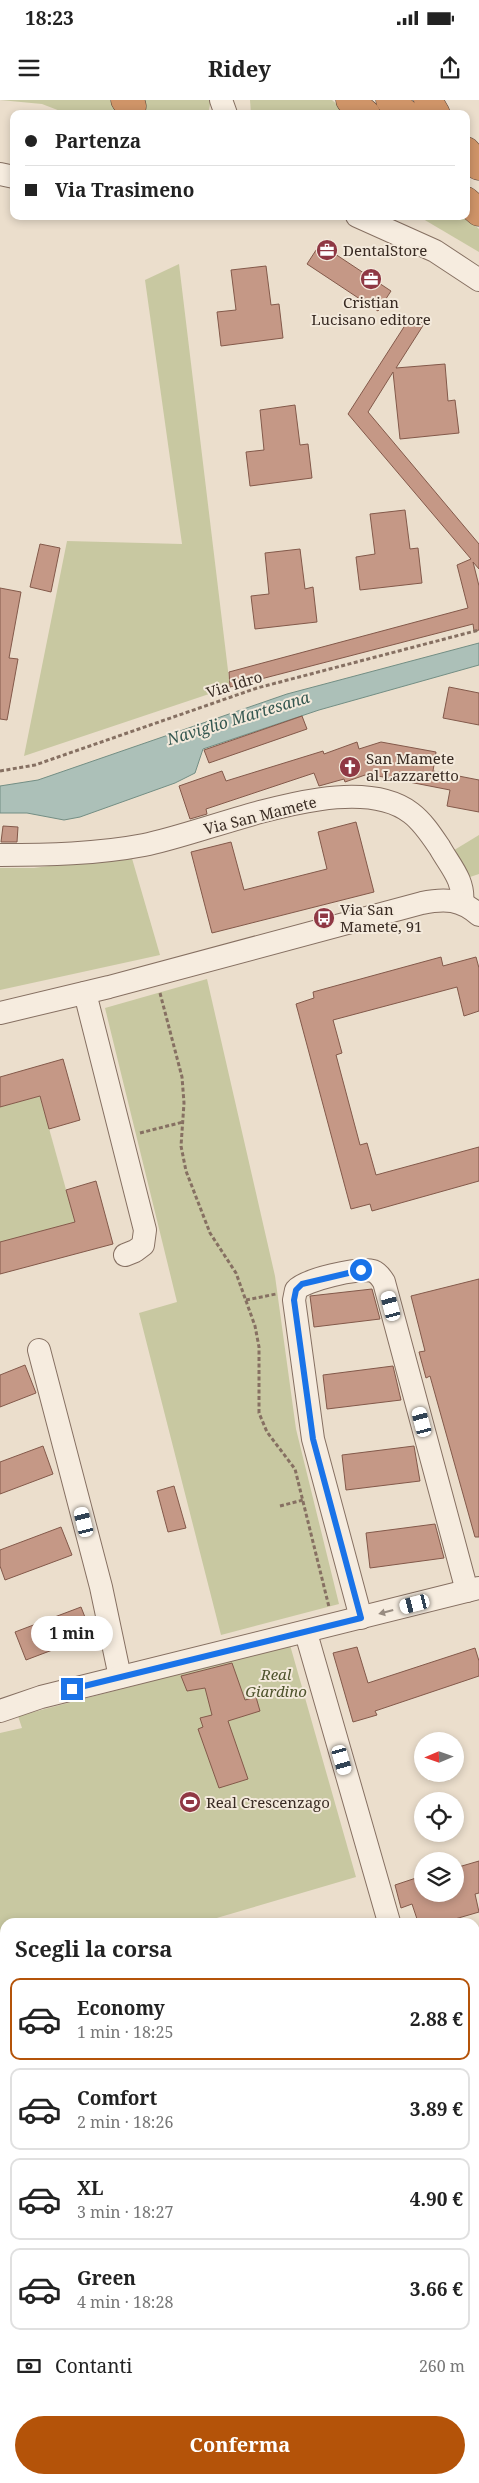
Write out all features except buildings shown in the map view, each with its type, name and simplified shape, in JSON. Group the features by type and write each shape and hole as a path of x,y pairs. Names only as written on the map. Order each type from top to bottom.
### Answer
{"highway":[{"path":"350,100 361,110"},
{"path":"390,100 401,110"},
{"path":"470,156 479,166"}],"street":[{"path":"366,220 435,251 479,280"},
{"name":"Via San Mamete","path":"0,855 73,853 131,847 158,842 287,807 334,797 362,796 394,804 411,813 421,822 462,885 470,909"},
{"name":"Via San Mamete","path":"0,1014 422,903 449,899 470,909"},
{"path":"85,993 145,1230 143,1245 125,1255"},
{"path":"0,1710 21,1702 306,1633 473,1589 386,1287 381,1276 372,1271 352,1272 306,1282 299,1286 294,1295 313,1439 361,1618"},
{"path":"39,1350 101,1588 120,1677"},
{"path":"306,1633 388,1918"}],"path":[{"name":"Via Idro","path":"0,771 46,761 257,688 479,630"},
{"path":"159,989 182,1077 183,1122 181,1146 186,1171 210,1233 236,1273 255,1326 259,1347 259,1413 267,1432 295,1469 330,1610"},
{"path":"136,1134 183,1122"},
{"path":"246,1300 277,1294 294,1295"},
{"path":"280,1506 302,1500"}],"green space":[{"path":"0,100 110,100 116,110 58,110 42,104"},
{"path":"142,100 211,100 209,110 143,110"},
{"path":"250,100 332,100 343,110 251,110"},
{"path":"425,220 469,220 479,229 479,252"},
{"path":"179,264 230,687 24,756 67,541 182,544 145,280"},
{"path":"479,835 479,874 467,878 451,852"},
{"path":"131,855 160,955 0,990 0,868 34,868"},
{"path":"207,979 275,1276 296,1429 339,1604 221,1635 139,1313 177,1302 105,1008"},
{"path":"40,1096 75,1222 0,1242 0,1107"},
{"name":"Real Crescenzago","path":"290,1645 356,1877 217,1918 0,1918 0,1733 22,1728 18,1716"}],"water":[{"name":"Naviglio Martesana","path":"479,643 479,665 319,710 203,749 195,773 175,783 80,817 64,820 27,813 0,813 0,786 38,780 287,694"}],"place":[{"name":"DentalStore","path":"327,250"},
{"name":"Cristian Lucisano editore","path":"371,279"},
{"name":"San Mamete al Lazzaretto","path":"350,767"},
{"name":"Via San Mamete, 91","path":"324,918"},
{"name":"Real Crescenzago","path":"190,1802"}],"route":[{"path":"72,1689 361,1618 313,1439 308,1414 294,1295 299,1286 306,1282 361,1270"}],"park label":[{"name":"Real Giardino","path":"276,1682"}]}
